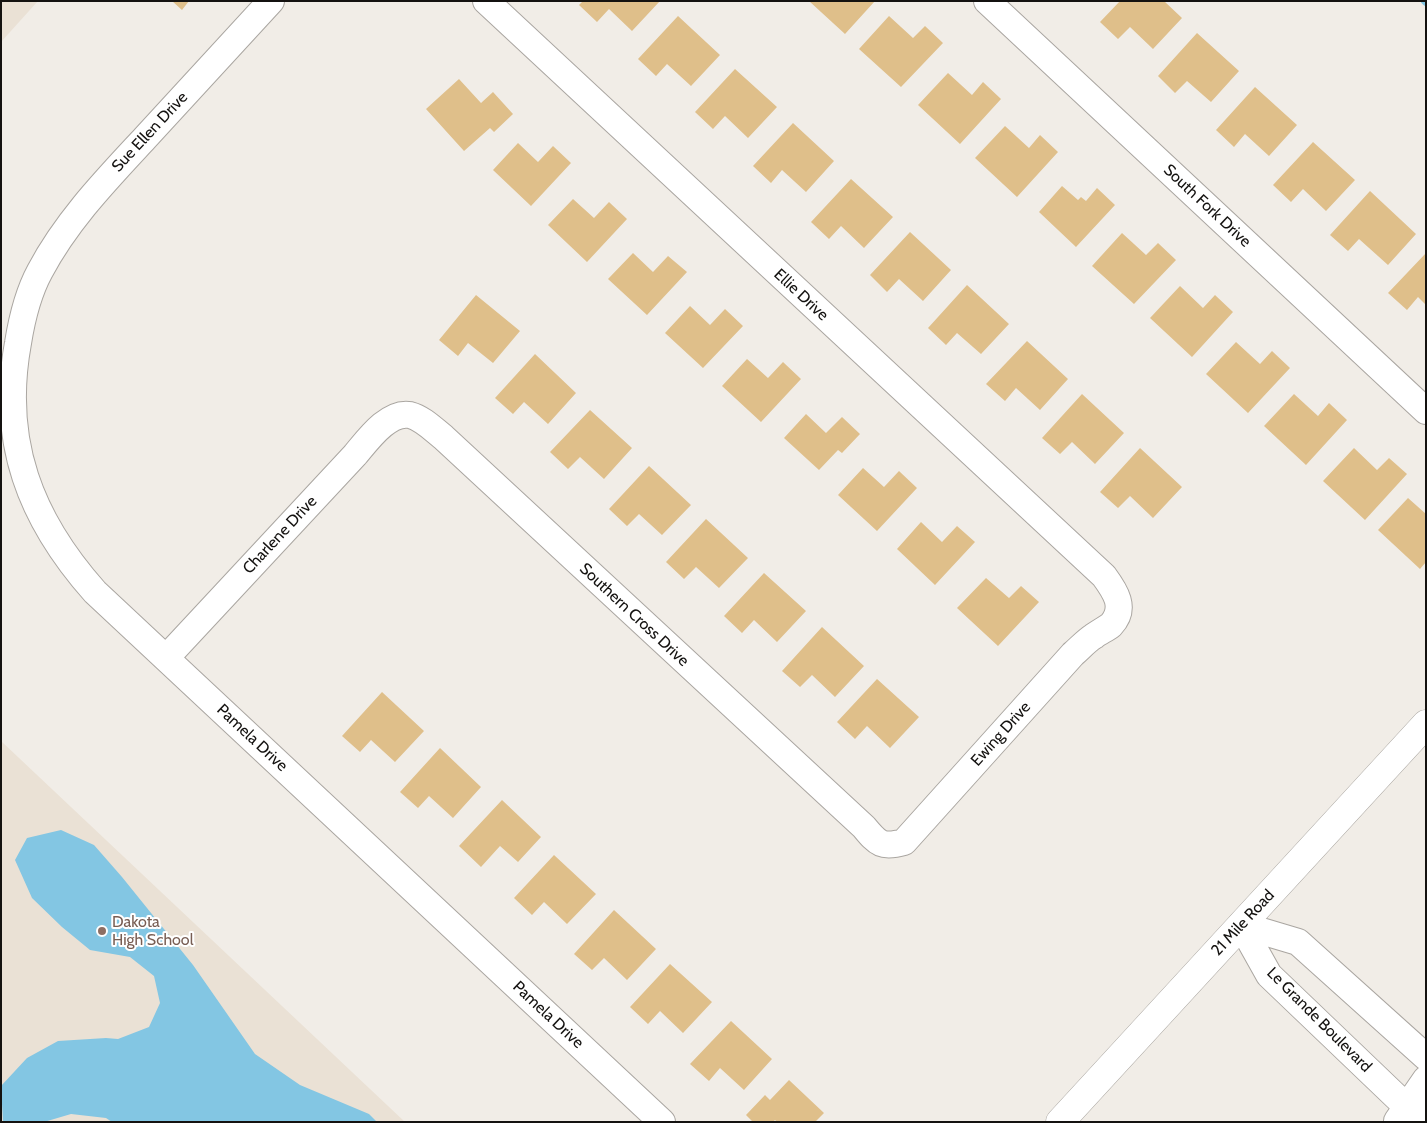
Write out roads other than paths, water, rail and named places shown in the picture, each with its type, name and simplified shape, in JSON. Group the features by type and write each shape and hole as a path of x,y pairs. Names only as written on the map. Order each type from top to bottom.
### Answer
{"street":[{"name":"Sue Ellen Drive","path":"40,270 58,241 95,192 271,1"},
{"name":"Ellie Drive","path":"486,1 1104,576 1114,590"},
{"name":"South Fork Drive","path":"987,1 1426,411"},
{"name":"Pamela Drive","path":"40,270 23,316 13,379 14,427 27,484 40,514 74,569 95,592 662,1122"},
{"name":"Southern Cross Drive","path":"397,416 409,415 420,420 443,437 864,827"},
{"name":"Charlene Drive","path":"166,658 355,455 375,431 397,416"},
{"name":"Ewing Drive","path":"864,827 876,842 890,846 904,842 1073,654 1110,625 1118,613 1120,602 1114,590"},
{"name":"21 Mile Road","path":"1060,1122 1426,724"},
{"path":"1241,925 1298,942 1426,1057"},
{"name":"Le Grande Boulevard","path":"1241,925 1268,975 1410,1115"},
{"path":"1410,1115 1426,1079"}],"water":[{"path":"61,830 94,845 122,877 193,965 255,1054 300,1085 369,1114 377,1122 112,1122 106,1118 71,1114 44,1122 3,1122 1,1086 27,1058 58,1041 118,1039 149,1027 160,1003 154,976 130,957 90,950 62,927 32,898 15,860 27,838"}],"place":[{"name":"Dakota High School","path":"102,931"}]}
